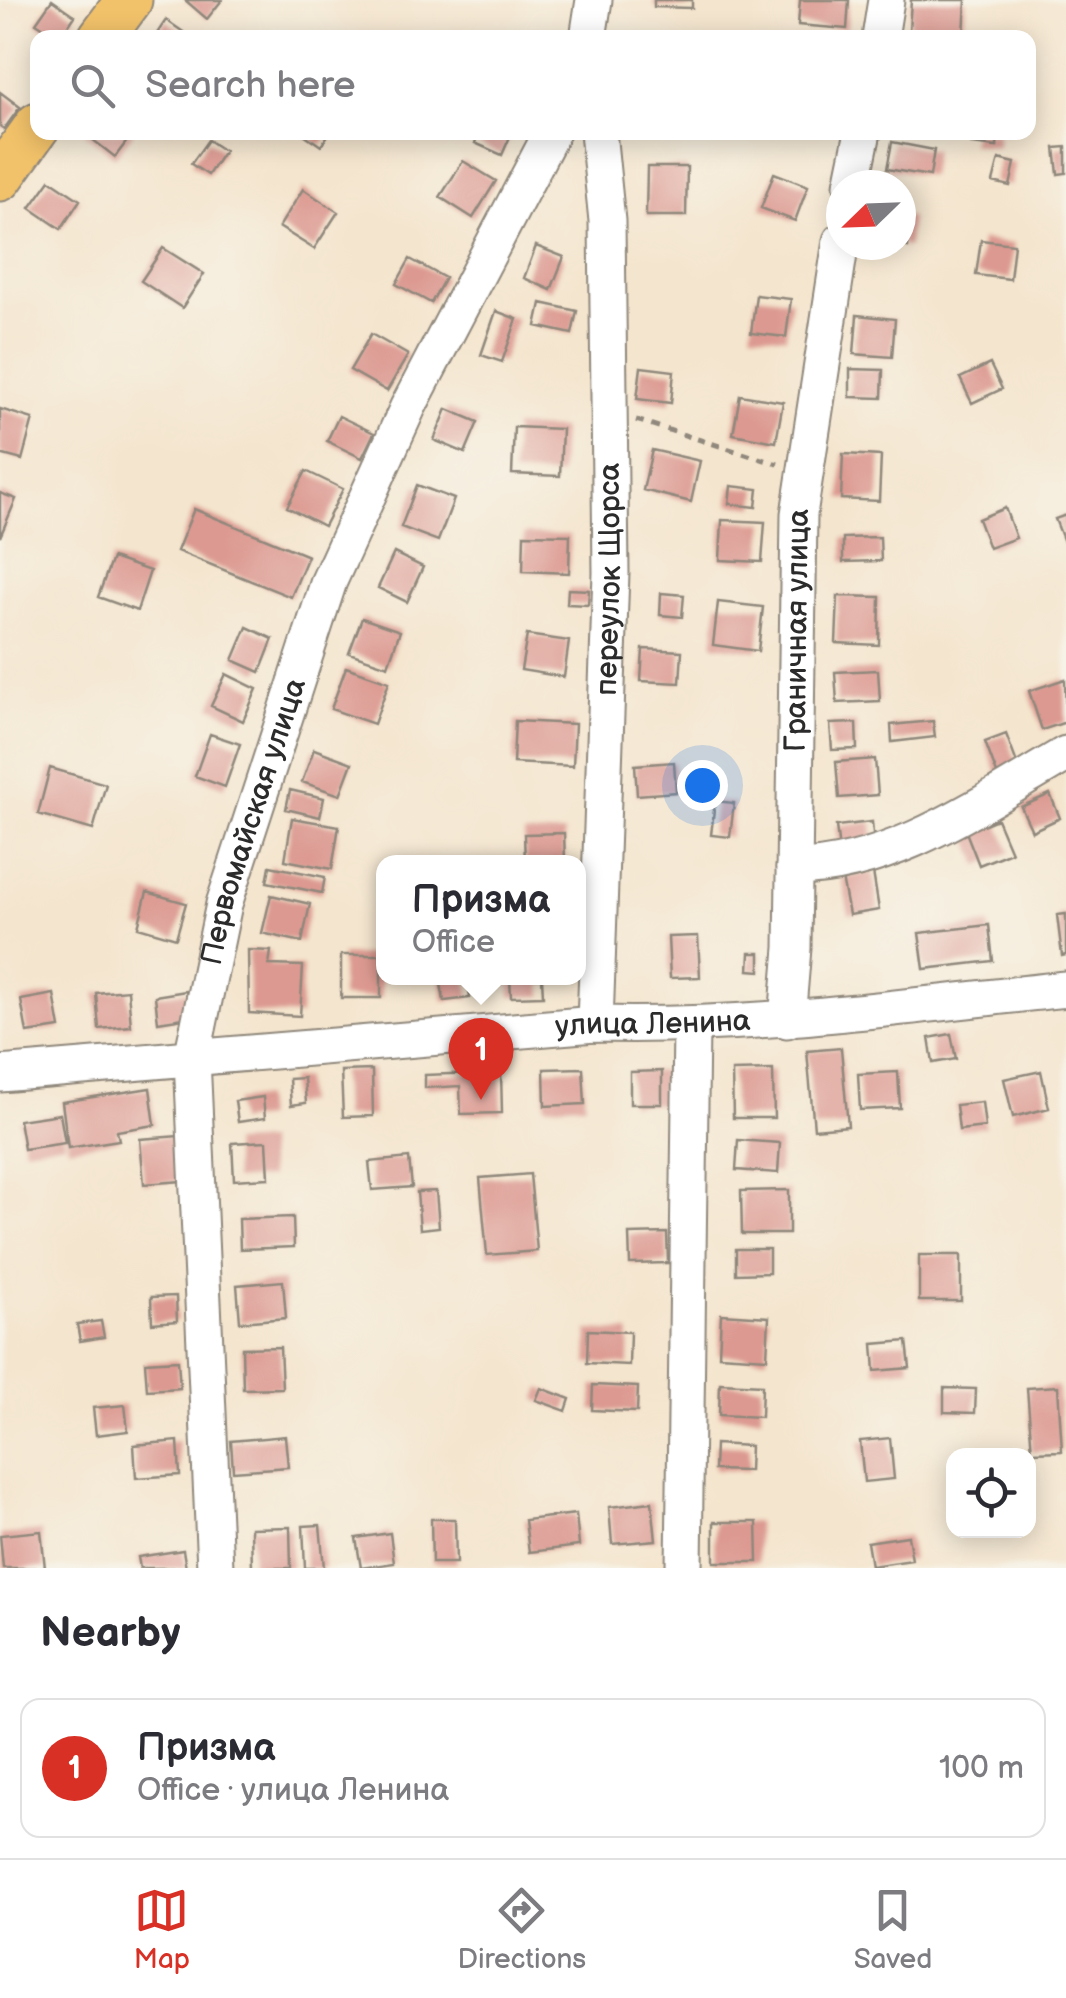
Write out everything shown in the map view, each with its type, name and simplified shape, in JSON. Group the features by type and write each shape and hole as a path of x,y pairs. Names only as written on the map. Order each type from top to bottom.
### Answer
{"main road":[{"path":"107,30 129,0"},
{"path":"0,178 30,136"}],"street":[{"path":"589,30 594,0"},
{"path":"881,30 886,0"},
{"name":"Первомайская улица","path":"214,1568 192,1058 224,904 328,581 408,406 548,140"},
{"name":"переулок Щорса","path":"595,1024 610,573 611,412 607,221 599,140"},
{"path":"855,170 861,140"},
{"name":"Граничная улица","path":"787,1020 794,868 799,514 838,260"},
{"path":"794,868 821,868 878,856 966,812 1066,754"},
{"name":"улица Ленина","path":"0,1074 595,1024 692,1026 787,1020 1066,989"},
{"path":"684,1568 692,1026"}],"path":[{"path":"611,412 805,472"}],"building":[{"path":"52,0 75,16 65,30 47,30 36,23"},
{"path":"185,0 222,0 207,19"},
{"path":"654,0 692,0 692,8 654,7"},
{"path":"800,0 849,0 847,29 798,25"},
{"path":"911,0 966,0 964,30 909,30"},
{"path":"166,20 180,30 159,30"},
{"path":"0,92 20,107 4,129 0,126"},
{"path":"93,140 128,140 115,157"},
{"path":"208,140 224,151 208,175 191,164"},
{"path":"476,140 509,140 502,155 475,143"},
{"path":"972,140 997,140 997,147 971,144"},
{"path":"892,142 934,150 930,176 916,174 916,170 887,169"},
{"path":"1066,147 1066,173 1058,174 1055,148"},
{"path":"999,159 1015,163 1010,186 993,182"},
{"path":"463,161 496,181 473,218 440,197"},
{"path":"647,167 687,167 686,216 646,216"},
{"path":"774,173 808,186 795,221 761,208"},
{"path":"50,180 80,200 61,229 30,208"},
{"path":"303,189 338,212 314,249 279,227"},
{"path":"981,240 1014,244 1010,279 976,275"},
{"path":"536,246 564,257 551,290 524,278"},
{"path":"163,248 204,274 182,308 141,281"},
{"path":"410,259 445,278 431,303 396,284"},
{"path":"756,295 791,299 786,337 751,333"},
{"path":"541,303 577,311 572,334 536,326"},
{"path":"496,311 517,319 502,362 481,355"},
{"path":"857,315 895,319 892,357 854,354"},
{"path":"371,334 408,355 387,391 350,370"},
{"path":"990,364 1002,389 972,403 960,378"},
{"path":"641,367 674,371 671,403 637,399"},
{"path":"850,369 883,370 882,398 850,397"},
{"path":"740,395 783,402 776,442 733,434"},
{"path":"0,409 33,419 22,460 0,454"},
{"path":"447,409 478,422 465,453 434,440"},
{"path":"339,416 374,433 362,458 327,441"},
{"path":"514,427 562,429 560,476 512,474"},
{"path":"652,450 700,461 691,502 643,490"},
{"path":"843,454 881,456 879,501 841,499"},
{"path":"306,471 343,489 324,526 287,507"},
{"path":"417,485 454,499 438,541 401,527"},
{"path":"731,486 758,489 756,507 729,504"},
{"path":"0,493 16,499 0,537"},
{"path":"1005,508 1016,538 989,548 978,519"},
{"path":"194,509 308,556 291,597 177,551"},
{"path":"1066,515 1066,547 1055,519"},
{"path":"722,520 765,522 762,562 720,560"},
{"path":"524,534 570,535 569,573 523,571"},
{"path":"880,537 881,561 843,562 843,538"},
{"path":"394,553 423,567 407,602 378,588"},
{"path":"112,558 150,571 137,611 98,597"},
{"path":"568,589 589,590 588,605 567,604"},
{"path":"661,593 684,595 682,617 660,615"},
{"path":"838,596 880,597 879,645 836,643"},
{"path":"718,602 763,607 758,651 713,645"},
{"path":"362,618 400,631 388,666 349,653"},
{"path":"247,627 273,639 260,672 233,660"},
{"path":"527,635 569,641 564,677 521,670"},
{"path":"643,649 682,651 680,683 641,681"},
{"path":"346,667 389,682 374,724 331,709"},
{"path":"878,670 880,701 837,703 835,672"},
{"path":"226,674 257,689 243,721 211,706"},
{"path":"1065,679 1066,722 1042,730 1029,691"},
{"path":"515,721 575,724 573,766 513,763"},
{"path":"933,721 935,737 892,742 891,725"},
{"path":"856,723 857,749 832,750 830,724"},
{"path":"210,734 240,744 225,787 195,776"},
{"path":"1006,734 1018,766 997,774 985,742"},
{"path":"314,749 352,763 340,795 302,782"},
{"path":"875,759 878,795 839,798 836,762"},
{"path":"674,762 676,792 637,795 635,765"},
{"path":"50,768 106,784 93,830 38,814"},
{"path":"290,790 324,798 320,817 286,809"},
{"path":"1050,794 1060,818 1032,831 1021,807"},
{"path":"715,801 734,803 730,837 711,835"},
{"path":"292,818 339,826 332,869 285,860"},
{"path":"997,819 1011,852 979,865 966,832"},
{"path":"872,822 874,845 839,850 836,826"},
{"path":"564,833 565,855 525,855 524,834"},
{"path":"270,866 325,877 322,893 267,882"},
{"path":"873,872 879,910 849,915 842,878"},
{"path":"147,892 186,903 176,938 138,927"},
{"path":"271,895 310,904 302,942 262,933"},
{"path":"1066,914 1066,955 1062,956 1057,915"},
{"path":"989,925 993,961 924,969 919,933"},
{"path":"698,936 700,977 670,978 668,937"},
{"path":"248,950 271,951 269,965 303,966 300,1016 249,1013"},
{"path":"750,953 760,953 760,971 749,970"},
{"path":"341,955 376,955 376,985 381,985 381,998 341,998"},
{"path":"441,985 468,985 470,998 444,1001"},
{"path":"510,985 542,985 543,996 511,997"},
{"path":"128,990 131,1026 99,1029 96,993"},
{"path":"186,991 190,1017 158,1022 155,996"},
{"path":"54,994 60,1028 27,1033 21,1000"},
{"path":"951,1034 956,1059 933,1063 929,1038"},
{"path":"841,1048 848,1126 814,1129 807,1051"},
{"path":"583,1068 585,1104 545,1106 544,1069"},
{"path":"372,1070 373,1116 343,1117 341,1071"},
{"path":"773,1070 774,1118 733,1118 732,1071"},
{"path":"662,1071 662,1104 630,1104 630,1072"},
{"path":"1041,1071 1049,1108 1013,1117 1004,1079"},
{"path":"501,1072 502,1113 461,1114 460,1086 425,1088 425,1075"},
{"path":"898,1072 900,1108 860,1110 858,1074"},
{"path":"304,1078 306,1103 291,1105 289,1079"},
{"path":"150,1088 155,1125 117,1131 119,1140 68,1148 62,1102"},
{"path":"263,1097 265,1118 238,1122 235,1101"},
{"path":"982,1102 985,1127 959,1130 956,1105"},
{"path":"60,1114 65,1143 24,1149 19,1120"},
{"path":"179,1136 182,1181 144,1184 140,1139"},
{"path":"738,1140 780,1143 778,1173 736,1170"},
{"path":"267,1141 269,1178 234,1180 232,1143"},
{"path":"409,1158 412,1187 372,1190 369,1162"},
{"path":"530,1174 537,1251 487,1255 480,1178"},
{"path":"789,1190 789,1234 742,1234 741,1191"},
{"path":"436,1191 439,1227 420,1229 417,1192"},
{"path":"293,1217 294,1247 240,1249 239,1219"},
{"path":"667,1233 668,1263 630,1264 629,1234"},
{"path":"736,1249 769,1249 769,1273 736,1274"},
{"path":"919,1255 961,1255 961,1301 919,1301"},
{"path":"283,1281 286,1318 240,1322 237,1285"},
{"path":"176,1296 177,1321 152,1323 151,1297"},
{"path":"721,1314 769,1317 767,1358 719,1355"},
{"path":"101,1321 104,1337 80,1341 77,1324"},
{"path":"588,1330 630,1332 629,1365 587,1363"},
{"path":"907,1341 910,1368 875,1371 873,1344"},
{"path":"280,1347 282,1388 243,1389 242,1348"},
{"path":"178,1360 180,1388 147,1390 145,1362"},
{"path":"720,1383 762,1385 761,1417 719,1415"},
{"path":"593,1385 638,1387 637,1412 592,1410"},
{"path":"1058,1386 1062,1451 1036,1452 1032,1448 1027,1388"},
{"path":"541,1388 570,1399 566,1411 536,1400"},
{"path":"944,1388 976,1389 975,1413 944,1412"},
{"path":"125,1405 128,1431 96,1435 93,1408"},
{"path":"285,1436 288,1467 233,1471 231,1441"},
{"path":"890,1438 894,1479 864,1482 860,1441"},
{"path":"178,1441 180,1475 136,1478 134,1445"},
{"path":"715,1444 750,1446 749,1471 714,1470"},
{"path":"652,1502 656,1540 612,1544 609,1507"},
{"path":"576,1514 579,1546 529,1552 525,1520"},
{"path":"431,1519 455,1519 456,1563 432,1563"},
{"path":"714,1522 757,1522 758,1562 714,1562"},
{"path":"320,1525 324,1568 305,1568 303,1526"},
{"path":"290,1527 291,1568 252,1568 251,1528"},
{"path":"41,1531 45,1568 3,1568 0,1535"},
{"path":"390,1533 394,1563 361,1568 356,1538"},
{"path":"908,1536 912,1560 871,1566 867,1542"},
{"path":"183,1550 186,1568 140,1568 138,1557"}],"place":[{"name":"Призма","path":"481,1100"}]}
